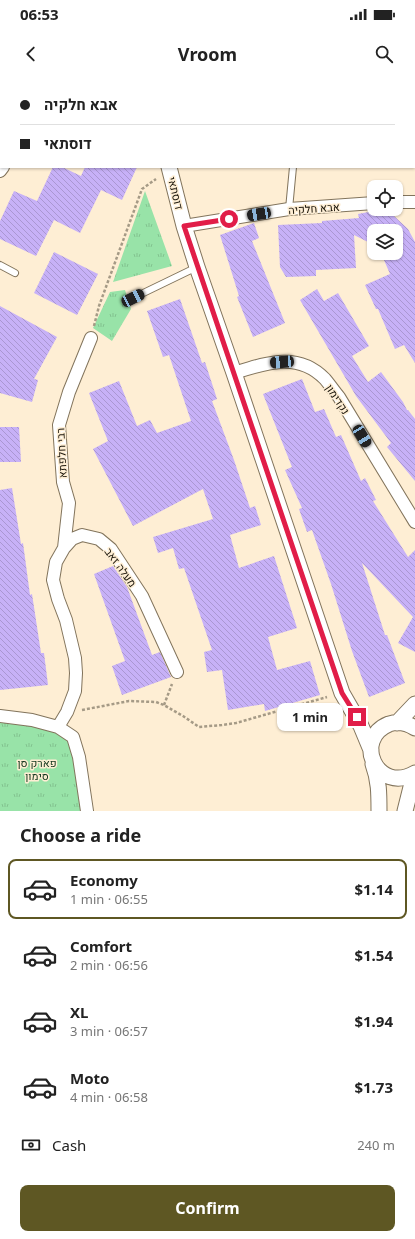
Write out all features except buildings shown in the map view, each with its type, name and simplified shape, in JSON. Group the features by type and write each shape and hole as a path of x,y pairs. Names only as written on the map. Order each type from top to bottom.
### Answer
{"street":[{"name":"דוסתאי","path":"169,168 184,226 197,267 342,693 357,717 372,756 378,776 379,811"},
{"path":"403,202 415,202"},
{"name":"אבא חלקיה","path":"184,226 289,209 367,203"},
{"name":"רבי חלפתא","path":"64,548 69,503 62,482 59,425 91,338"},
{"name":"נקדימון","path":"234,373 267,363 299,363 311,368 326,380 339,397 415,522"},
{"name":"מעלה זאב","path":"58,727 67,712 75,691 75,658 66,620 53,580 56,562 64,548 72,539 82,535 99,539 111,549 142,596 177,672"},
{"path":"415,704 391,725 377,733 374,738 372,756 381,773 390,777 400,778 415,773"},
{"path":"0,716 32,720 58,727 73,736 79,756 87,811"},
{"path":"357,717 363,722 374,726 404,723 415,728"},
{"path":"405,811 415,776"}],"lane":[{"path":"289,209 293,168"},
{"path":"0,265 15,273"},
{"path":"133,298 197,267"}],"path":[{"path":"91,338 99,306 142,189 169,168"},
{"path":"164,705 177,672"},
{"path":"67,712 129,702 156,702 183,716 199,727 222,725 250,719 342,693"}],"green space":[{"path":"145,191 172,266 113,282"},
{"path":"125,290 131,309 112,341 93,328 110,292"},
{"name":"פארק סן סימון","path":"0,721 55,729 65,738 73,749 82,811 0,811"}],"route":[{"path":"229,219 184,226 342,693 357,717"}]}
